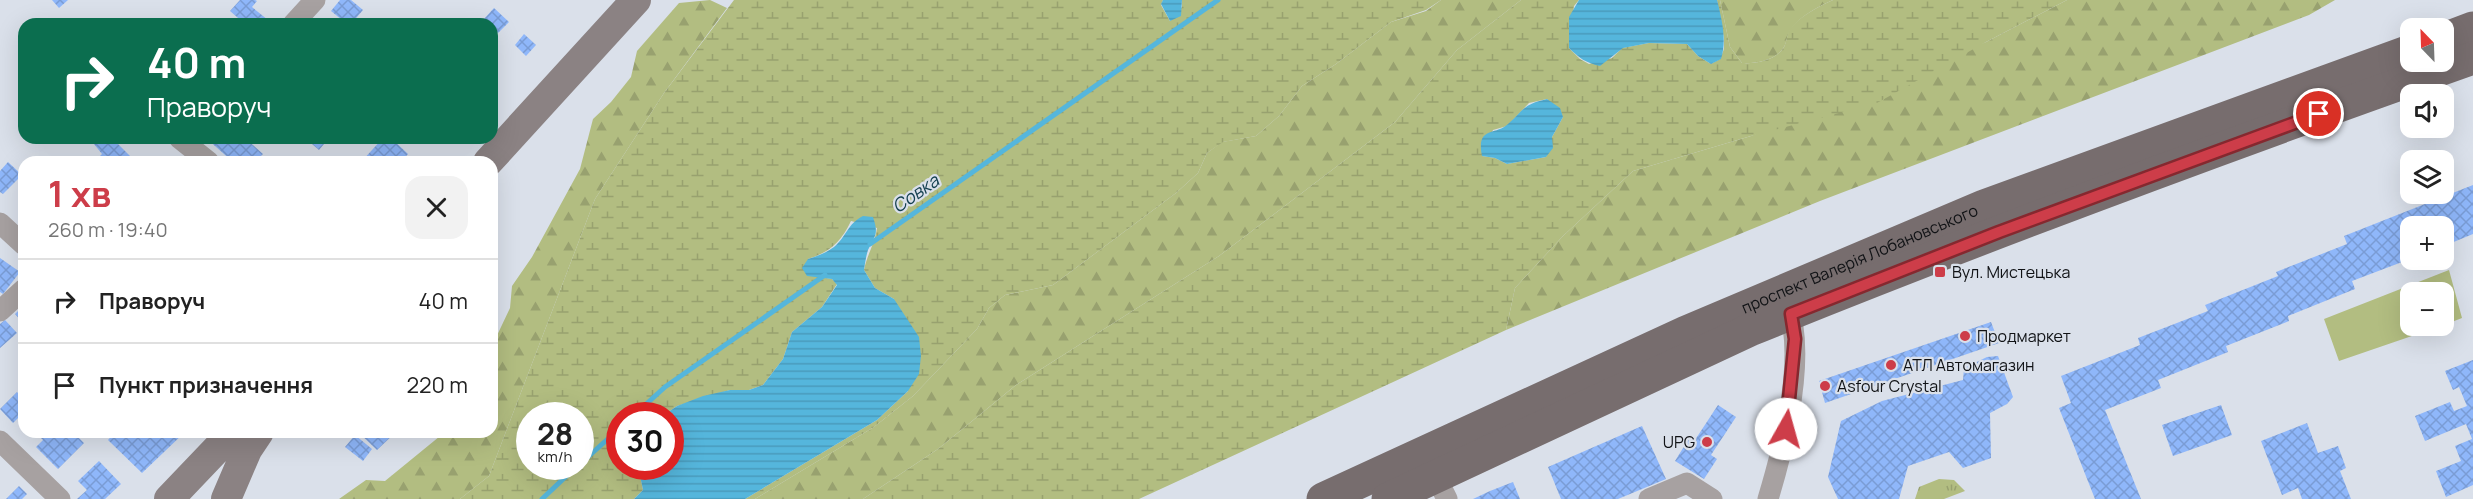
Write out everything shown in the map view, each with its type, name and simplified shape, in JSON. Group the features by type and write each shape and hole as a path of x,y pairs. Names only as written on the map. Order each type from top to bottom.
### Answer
{"main road":[{"path":"493,156 636,0"},
{"path":"2454,35 2473,28"},
{"name":"проспект Валерія Лобановського","path":"1388,499 1441,488 1750,330 1787,302 1984,206 2400,55"},
{"name":"проспект Валерія Лобановського","path":"1323,499 1684,333 1787,302 2021,224 2473,58"},
{"path":"169,499 220,438"},
{"path":"226,499 247,450 255,438"}],"street":[{"path":"298,18 315,0"},
{"path":"189,144 202,156"},
{"path":"0,223 18,240"},
{"path":"0,311 18,294"},
{"path":"1768,499 1783,448 1792,384 1795,339 1787,302"},
{"path":"0,441 60,499"},
{"path":"1649,499 1687,483 1712,499"}],"green space":[{"path":"710,0 727,8 664,93 595,199 489,476 460,499 339,499 366,480 385,481 438,438 498,438 498,333 510,308 512,286 532,257 580,169 593,119 611,102 631,77 637,51 679,3"},
{"path":"734,0 1163,0 1161,5 1170,21 1182,7 1182,0 1441,0 1426,10 1391,22 1336,64 1302,86 1279,116 1256,136 1223,142 1207,153 1198,173 1176,193 1053,285 1005,295 989,308 977,329 913,396 874,427 755,499 745,499 877,420 908,391 894,299 875,288 864,270 877,228 851,221 834,245 823,253 808,259 821,277 832,279 837,284 822,307 792,332 783,359 763,385 749,390 730,390 684,404 684,402 606,402 606,480 641,480 643,490 634,499 460,499 489,476 516,405 516,480 594,480 594,402 517,402 595,199 664,93"},
{"path":"1441,0 1521,0 1457,50 1395,122 1219,256 1016,385 938,449 863,499 755,499 874,427 913,396 977,329 989,308 1005,295 1053,285 1176,193 1198,173 1207,153 1222,142 1256,136 1279,116 1302,86 1336,64 1391,22 1426,11"},
{"path":"1521,0 1579,0 1574,6 1569,48 1589,64 1612,58 1622,48 1649,43 1687,44 1698,56 1711,64 1720,59 1724,49 1717,0 1720,0 1730,47 1742,63 1748,63 1760,62 1776,55 1784,47 1794,24 1810,12 1833,0 2067,0 1877,103 1751,136 1633,171 1563,236 1515,288 1506,330 1139,499 863,499 938,449 1016,385 1219,256 1395,122 1457,50","holes":["1547,99 1563,117 1552,137 1546,157 1507,164 1495,158 1482,156 1493,130 1507,126 1529,103"]},
{"path":"1720,0 1833,0 1799,20 1790,31 1784,47 1776,55 1760,62 1742,63 1730,47"},
{"path":"2067,0 2335,0 2309,15 1820,201 1506,330 1515,288 1563,236 1633,171 1751,136 1986,42"},
{"path":"2449,270 2452,282 2418,282"},
{"path":"2454,288 2462,318 2454,321"},
{"path":"2400,289 2400,336 2412,336 2339,361 2324,319"},
{"path":"1939,479 1954,480 1965,491 1944,499 1915,499 1919,487"}],"water":[{"path":"1163,0 1182,0 1181,16 1170,21 1161,4"},
{"path":"1579,0 1717,0 1724,37 1721,59 1711,64 1698,56 1687,44 1649,43 1623,48 1600,66 1591,63 1569,48 1569,17"},
{"path":"1547,99 1560,108 1563,117 1552,137 1553,148 1546,157 1507,164 1495,158 1482,156 1481,147 1484,136 1503,128 1528,106"},
{"path":"863,216 873,217 876,231 868,250 864,270 875,288 894,299 919,337 921,356 919,374 908,391 877,420 745,499 634,499 643,490 641,480 684,480 684,403 703,396 730,390 749,390 763,385 783,359 792,332 822,307 837,285 832,279 807,276 802,268 808,259 834,247"}],"building":[{"path":"52,0 68,0 59,8"},
{"path":"240,0 255,0 257,1 252,7 266,18 238,18 230,11"},
{"path":"340,0 351,0 363,10 356,18 340,18 331,11"},
{"path":"494,8 509,22 498,33 498,18 485,18"},
{"path":"524,34 536,45 526,56 515,45"},
{"path":"94,144 118,144 130,156 100,156 102,154"},
{"path":"213,144 252,144 263,154 261,156 226,156"},
{"path":"312,144 324,144 319,150"},
{"path":"378,144 397,144 408,154 406,156 366,156"},
{"path":"8,162 18,171 18,179 3,194 0,192 0,171"},
{"path":"2473,185 2473,234 2454,242 2454,216 2400,216 2400,263 2352,281 2355,289 2288,316 2289,321 2226,346 2228,352 2158,380 2161,388 2105,410 2141,499 2095,499 2059,408 2071,403 2061,376 2140,345 2138,338 2208,311 2205,305 2278,276 2276,272 2347,244 2344,236 2425,204 2454,204 2454,193"},
{"path":"0,258 18,271 18,275 3,294 0,292"},
{"path":"5,320 17,333 0,348 0,324"},
{"path":"1991,322 1999,343 1825,403 1819,381"},
{"path":"1998,356 2013,397 2007,404 1990,413 1991,458 1963,468 1949,452 1908,466 1899,499 1838,499 1828,477 1841,421 1882,401 1963,380 1964,368 1987,357"},
{"path":"2473,360 2473,485 2446,497 2436,471 2461,461 2455,446 2472,439 2466,424 2425,441 2415,416 2450,402 2454,411 2467,406 2459,387 2453,390 2445,371"},
{"path":"18,393 18,418 13,423 0,409"},
{"name":"UPG","path":"1718,405 1736,417 1711,455 1717,459 1704,479 1675,461 1688,440 1693,443"},
{"path":"2221,405 2232,435 2173,456 2162,425"},
{"path":"2307,423 2318,453 2338,446 2346,468 2340,471 2351,499 2302,499 2298,488 2282,495 2261,441"},
{"path":"1642,426 1666,479 1618,499 1561,499 1548,467"},
{"path":"41,438 79,438 84,443 58,469 36,447 43,440"},
{"path":"110,438 179,438 142,473 108,440"},
{"path":"352,438 359,438 372,449 363,461 345,447"},
{"path":"364,438 390,438 377,450"},
{"path":"99,461 121,484 105,499 77,499 87,490 78,481"},
{"path":"1513,482 1520,499 1473,499 1490,491"},
{"path":"19,486 27,494 22,499 6,499"}],"waterway":[{"name":"Совка","path":"870,244 1218,0"},
{"name":"Совка","path":"648,402 665,387 825,275"},
{"name":"Совка","path":"594,451 606,441"},
{"name":"Совка","path":"542,499 562,480"}],"place":[{"name":"Вул. Мистецька","path":"1940,272"},
{"name":"Продмаркет","path":"1965,336"},
{"name":"АТЛ Автомагазин","path":"1891,365"},
{"name":"Asfour Crystal","path":"1825,386"},
{"name":"UPG","path":"1707,442"}],"route":[{"path":"1786,429 1795,339 1791,314 1999,232 2319,114"}]}
